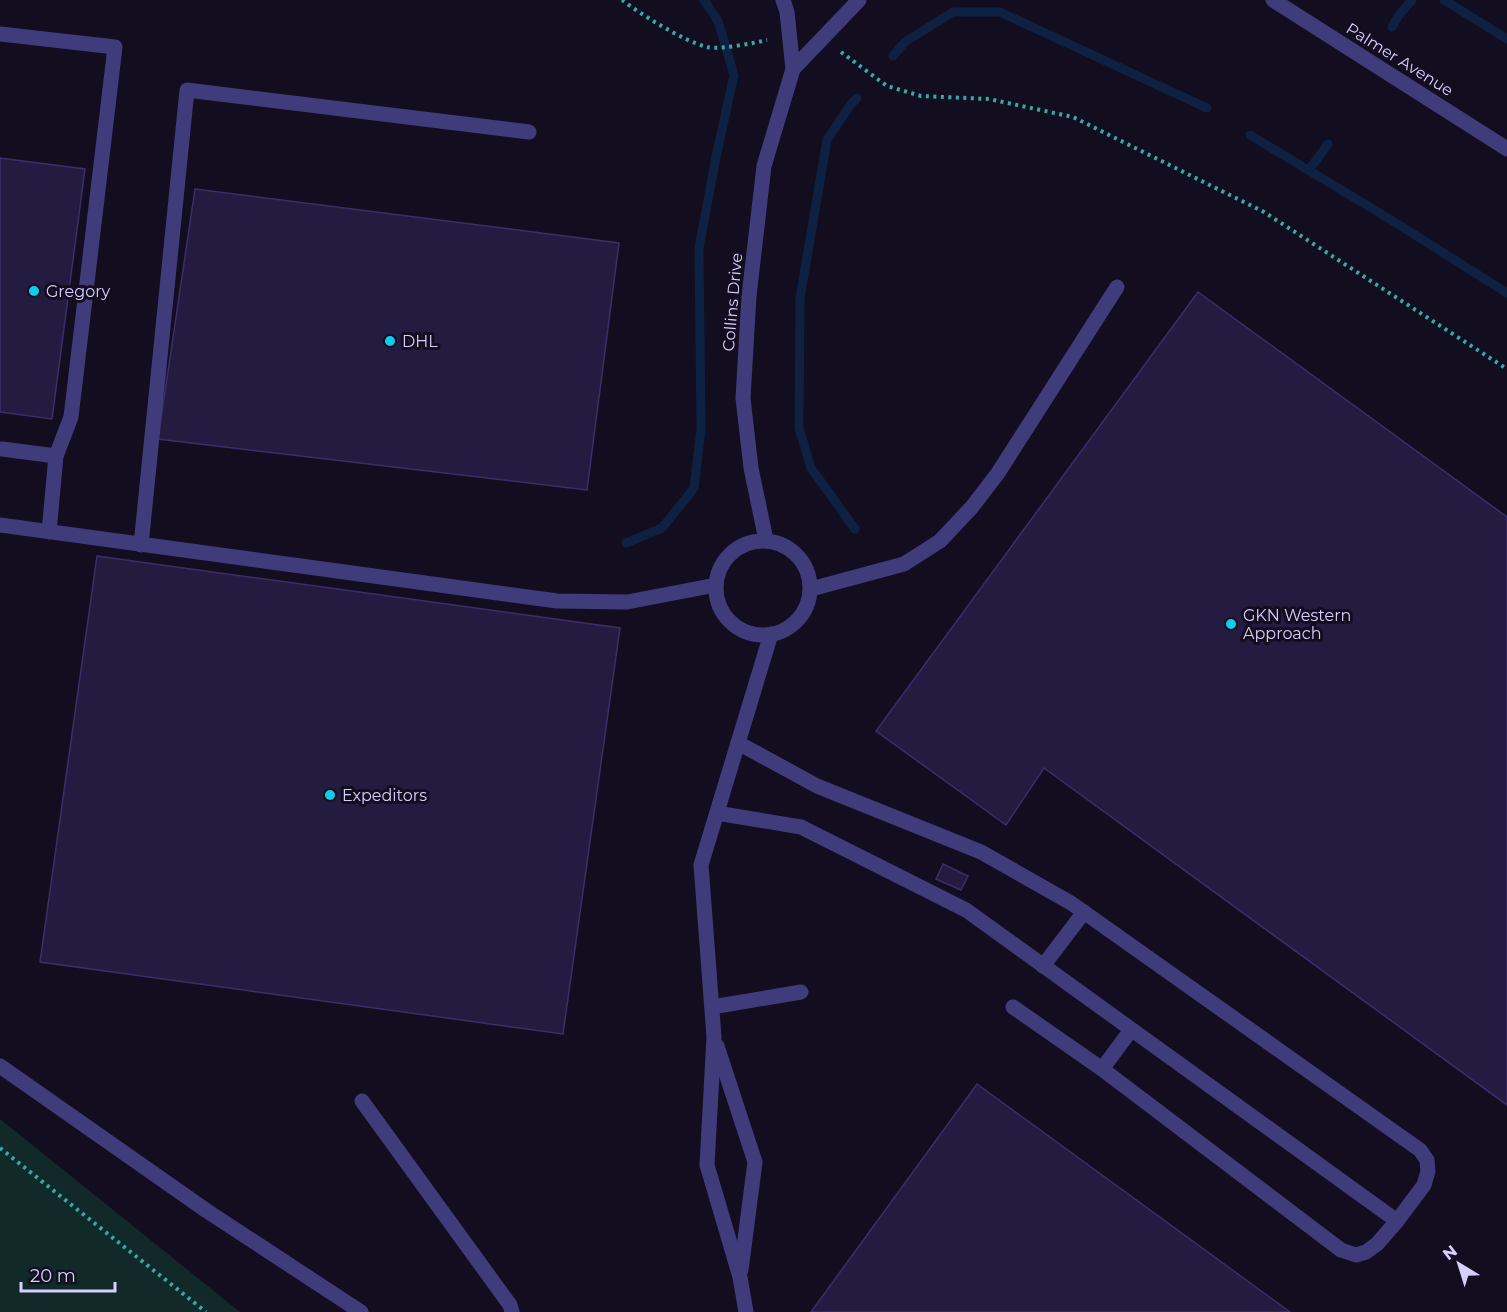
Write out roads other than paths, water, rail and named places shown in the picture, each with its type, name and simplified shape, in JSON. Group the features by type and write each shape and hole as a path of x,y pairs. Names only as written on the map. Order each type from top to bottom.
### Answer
{"street":[{"name":"Collins Drive","path":"766,540 752,468 743,398 749,296 764,166 793,69 787,12 783,0"},
{"name":"Collins Drive","path":"793,69 859,0"},
{"name":"Palmer Avenue","path":"1273,0 1507,149"},
{"path":"0,34 115,47 71,417 56,456 49,532"},
{"path":"141,544 187,90 529,132"},
{"path":"811,589 904,564 940,541 972,507 998,473 1117,287"},
{"path":"2,449 56,456"},
{"path":"0,525 557,601 627,602 716,585"},
{"path":"766,540 788,547 800,558 808,573 811,589 809,601 801,616 787,629 758,635 734,625 723,612 718,601 716,585 724,562 737,548 752,541 766,540"},
{"path":"746,1312 740,1277 707,1165 714,1037 701,865 771,634"},
{"path":"738,743 817,786 981,852 1084,912 1420,1150 1428,1160 1424,1185 1377,1244 1366,1252 1356,1255 1341,1250 1102,1069 1013,1007"},
{"path":"717,813 801,827 966,910 1397,1221"},
{"path":"1043,966 1084,912"},
{"path":"712,1007 801,992"},
{"path":"1102,1069 1131,1030"},
{"path":"714,1037 755,1162 740,1277"},
{"path":"0,1066 207,1211 361,1312"},
{"path":"362,1101 510,1305 512,1312"}],"waterway":[{"path":"626,543 662,528 694,488 701,429 699,248 734,75 718,21 704,0"},
{"path":"1392,27 1412,0"},
{"path":"1444,0 1507,39"},
{"path":"893,56 905,42 953,12 1000,12 1207,108"},
{"path":"855,529 811,468 799,428 800,298 827,140 857,98"},
{"path":"1250,135 1507,293"},
{"path":"1309,170 1328,144"}],"place":[{"name":"Gregory","path":"34,291"},
{"name":"DHL","path":"390,341"},
{"name":"GKN Western Approach","path":"1231,624"},
{"name":"Expeditors","path":"330,795"}]}
